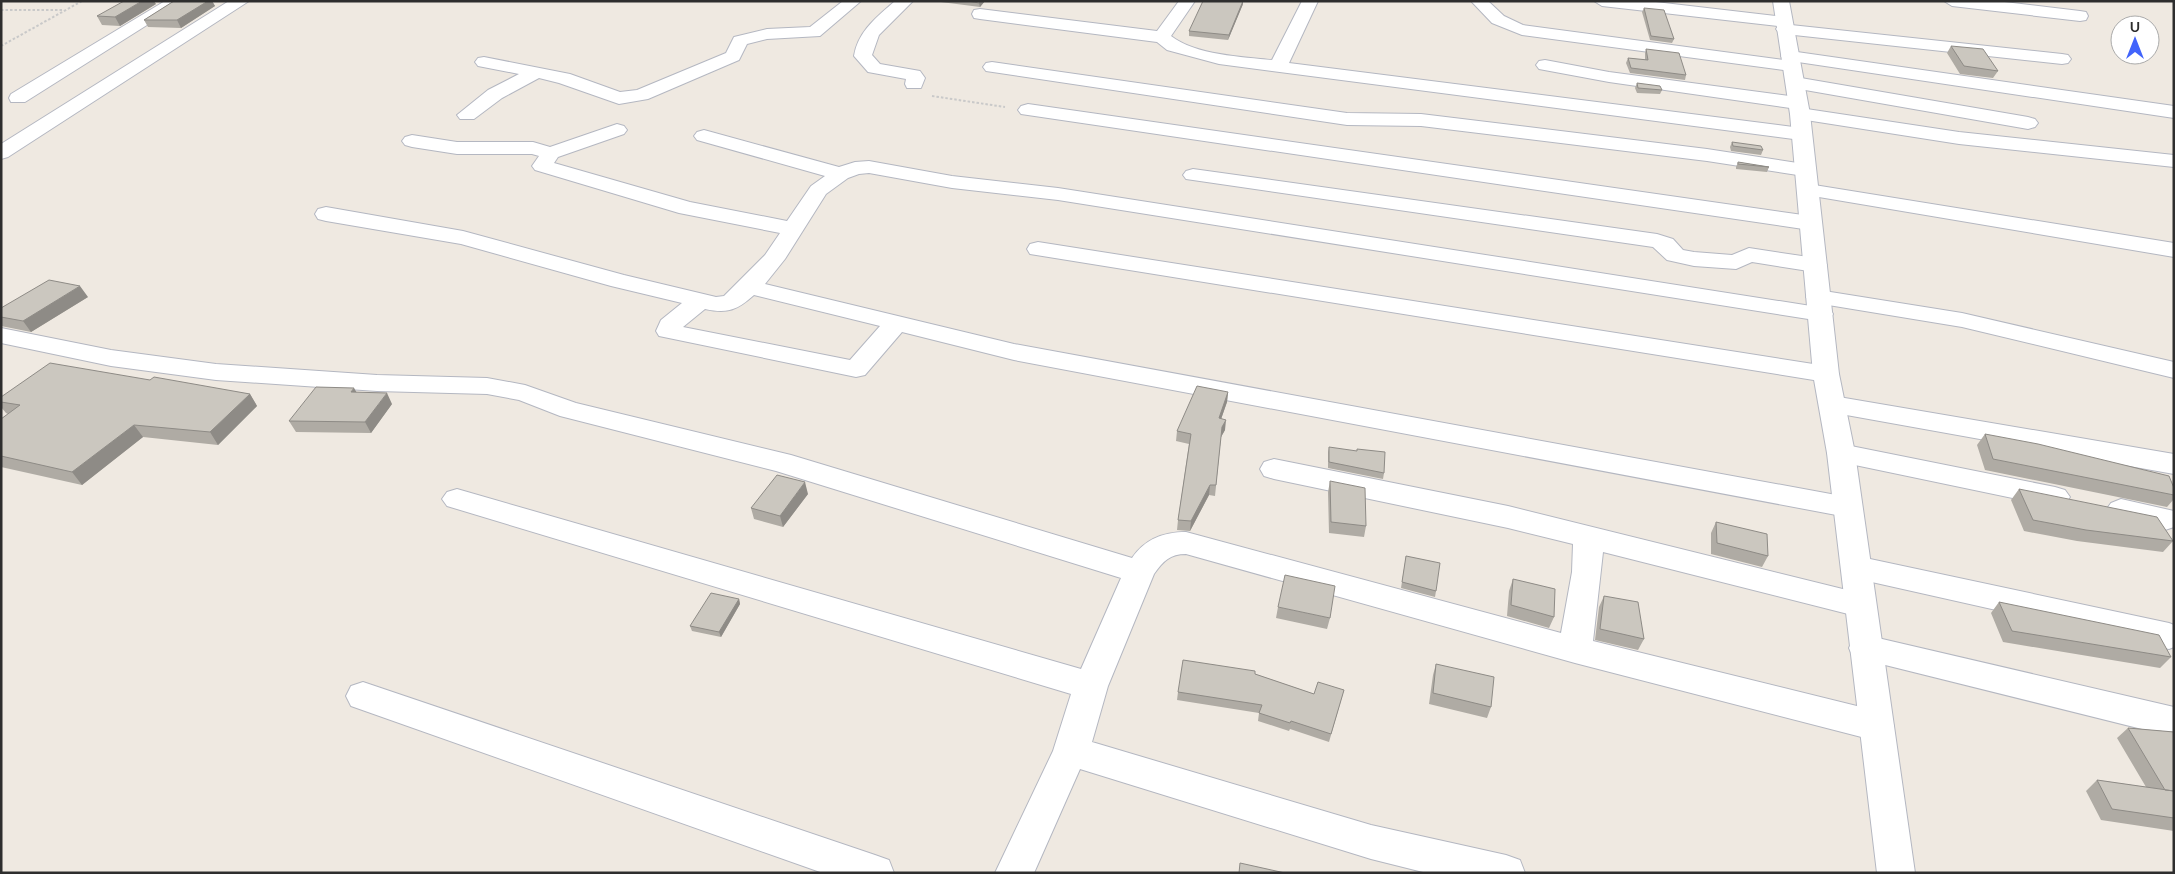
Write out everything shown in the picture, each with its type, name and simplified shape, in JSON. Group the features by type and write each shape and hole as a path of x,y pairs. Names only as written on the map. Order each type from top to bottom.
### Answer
{"street":[{"path":"18,98 177,1"},
{"path":"1,153 241,1"},
{"path":"484,62 538,72 587,85 619,98 636,96 733,56 740,41 768,34 814,32 852,1"},
{"path":"905,1 872,31 864,43 862,56 874,68 914,76 916,78 914,84"},
{"path":"1162,37 1187,1"},
{"path":"1278,67 1310,1"},
{"path":"1479,1 1496,20 1506,26 1796,93 1959,138 2174,161"},
{"path":"1602,1 1783,17 1899,44 1944,46 2062,59"},
{"path":"1952,1 2080,16"},
{"path":"980,14 1162,37 1173,46 1219,60 1278,67 2174,112"},
{"path":"1783,17 1796,93 1826,374 1840,453 1896,873"},
{"path":"1546,65 1609,77 1796,93 2028,123"},
{"path":"992,67 1347,119 1440,122 1707,155 1806,180 2174,250"},
{"path":"467,115 495,94 538,72"},
{"path":"1028,110 1810,223"},
{"path":"412,140 457,148 533,148 551,153 617,130"},
{"path":"704,136 841,174"},
{"path":"551,153 542,166 687,208 794,229"},
{"path":"326,214 463,238 700,301 726,304 750,287 774,259 818,190 841,174 861,167 878,168 952,182 1058,194 1340,240 1820,305 1962,320 2174,370"},
{"path":"1193,175 1657,241 1665,244 1675,255 1694,259 1736,262 1749,255 1815,265"},
{"path":"1038,249 1826,374"},
{"path":"750,287 1014,352 1847,507"},
{"path":"700,301 670,325 668,331 856,369 896,323"},
{"path":"1,335 111,358 216,372 377,383 478,385 525,393 569,410 781,462 1139,572"},
{"path":"1833,405 2174,464"},
{"path":"1840,453 2165,519"},
{"path":"1274,469 1508,517 1860,605"},
{"path":"457,499 1091,686"},
{"path":"1575,650 1587,572 1589,536"},
{"path":"1014,873 1071,751 1091,686 1139,572 1148,555 1164,544 1186,543 1575,650 1877,726"},
{"path":"1856,568 2169,636"},
{"path":"1866,648 2174,722"},
{"path":"363,696 875,873"},
{"path":"1071,751 1371,842 1506,873"}],"path":[{"path":"1,46 82,1"},
{"path":"1,10 67,10"},
{"path":"914,84 921,92 938,98 1028,110"}],"building":[{"path":"124,1 142,1 115,17 97,16"},
{"path":"174,1 208,1 177,20 144,20"},
{"path":"1203,1 1243,1 1229,35 1189,31"},
{"path":"1644,8 1664,10 1674,39 1651,36"},
{"path":"1951,46 1983,49 1998,71 1964,66"},
{"path":"1646,49 1679,53 1686,75 1631,68 1628,58 1648,60"},
{"path":"1637,83 1660,86 1662,90 1638,88"},
{"path":"1732,142 1761,146 1763,150 1733,146"},
{"path":"1738,162 1769,167 1738,164"},
{"path":"49,280 80,286 23,321 1,317 1,308"},
{"path":"50,363 150,380 154,377 250,394 210,432 134,425 72,472 1,456 1,419 20,405 1,402 1,397"},
{"path":"1197,386 1228,392 1219,418 1226,420 1222,427 1216,485 1210,485 1191,521 1178,520 1191,434 1177,431"},
{"path":"316,387 354,388 351,392 387,393 365,422 289,421"},
{"path":"1985,434 2038,444 2169,476 2174,488 2174,495 1993,459"},
{"path":"1329,447 1385,452 1384,473 1329,462"},
{"path":"777,475 805,482 780,516 751,508"},
{"path":"1330,481 1365,488 1366,526 1331,522"},
{"path":"2019,489 2157,517 2173,541 2086,530 2033,520"},
{"path":"1716,522 1767,534 1768,556 1717,543"},
{"path":"1406,556 1440,563 1436,591 1402,582"},
{"path":"1285,575 1335,586 1330,618 1278,607"},
{"path":"1513,579 1555,589 1554,617 1511,605"},
{"path":"711,593 739,599 719,632 690,626"},
{"path":"1604,596 1638,602 1644,639 1600,629"},
{"path":"1999,602 2159,635 2171,657 2012,631"},
{"path":"1183,660 1255,671 1255,674 1314,694 1318,682 1344,690 1331,734 1259,713 1262,705 1178,692"},
{"path":"1436,664 1494,677 1491,707 1433,693"},
{"path":"2128,728 2174,732 2174,791 2165,790"},
{"path":"2097,780 2174,791 2174,818 2112,809"},
{"path":"1240,863 1285,873 1239,873"}]}
